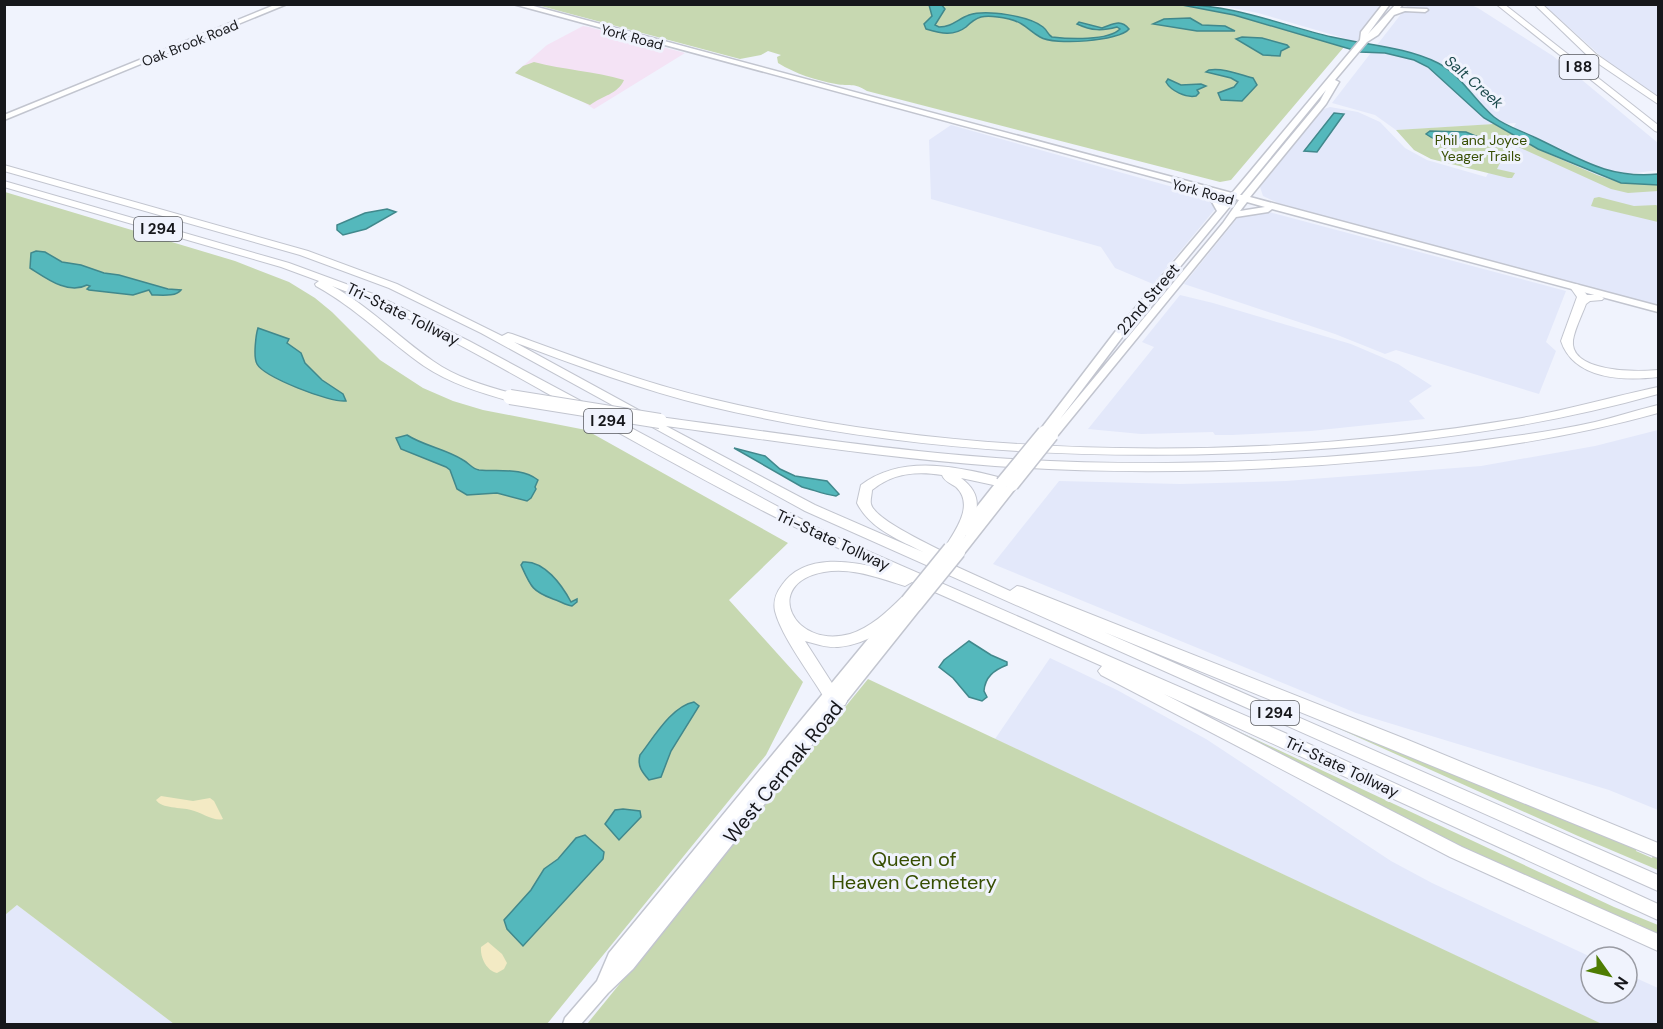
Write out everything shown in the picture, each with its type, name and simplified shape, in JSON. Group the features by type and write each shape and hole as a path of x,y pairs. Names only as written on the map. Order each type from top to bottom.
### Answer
{"highway":[{"name":"I 88","path":"1500,4 1659,129"},
{"name":"I 88","path":"1514,4 1659,117"},
{"name":"I 88","path":"1537,4 1604,64 1659,102"},
{"path":"1582,58 1596,65 1659,111"},
{"path":"1604,64 1659,106"},
{"name":"Tri-State Tollway","path":"4,168 304,253 422,298 774,490 891,544 1659,883"},
{"name":"Tri-State Tollway","path":"4,184 243,253 344,285 400,310 778,514 968,602 1268,733 1659,912"},
{"path":"243,253 335,291 355,304 431,365 462,381 510,397 660,421 968,460 1082,466 1176,467 1319,461 1465,447 1573,430 1659,409"},
{"path":"1598,298 1579,295 1566,341 1567,347 1579,360 1592,368 1618,375 1659,374"},
{"path":"422,298 579,363 684,396 778,418 838,428 1000,447 1150,452 1351,443 1441,434 1538,420 1611,404 1659,390"},
{"path":"997,584 874,519 867,509 864,495 866,488 883,474 903,469 935,471 1007,484"},
{"path":"935,471 962,484 971,496 970,514 954,548"},
{"path":"891,544 1195,662 1659,850"},
{"path":"835,698 802,650 783,614 782,602 793,581 806,572 831,566 877,573 968,602"},
{"path":"783,614 793,628 804,634 817,639 844,641 867,635 911,603"},
{"path":"1022,626 1155,698 1456,852 1659,943"},
{"path":"1195,662 1275,702 1350,746"}],"main road":[{"name":"Oak Brook Road","path":"4,119 284,4"},
{"name":"York Road","path":"516,4 1233,197 1289,209 1579,295"},
{"path":"1396,7 1425,9 1414,4"},
{"name":"22nd Street","path":"1364,40 1365,32 1383,6"},
{"name":"22nd Street","path":"954,548 1234,215 1257,181 1323,102 1364,40 1375,33 1396,7"},
{"name":"22nd Street","path":"1048,434 1119,334 1312,100 1352,56"},
{"path":"1221,212 1208,190 1233,183 1254,170"},
{"path":"1257,181 1256,188 1260,196 1289,209"},
{"name":"York Road","path":"1245,200 1268,209 1579,295 1659,309"},
{"path":"1234,215 1268,209"},
{"path":"1598,298 1659,314"},
{"name":"West Cermak Road","path":"572,1024 602,987 627,964 954,548"}],"shaded area":[{"path":"1217,5 1384,5 1357,42 1258,13"},
{"path":"1408,5 1471,5 1478,8 1553,56 1658,143 1658,170 1628,174 1652,185 1658,185 1658,307 1437,248 1278,203 1263,196 1260,187 1321,110 1330,107 1358,112 1380,122 1405,148 1427,160 1486,177 1516,123 1396,130 1375,115 1332,103"},
{"path":"1544,5 1658,5 1658,97 1610,64"},
{"path":"583,26 685,53 594,109 582,101 515,73 547,45"},
{"path":"951,125 1198,194 1212,200 1216,208 1153,284 1115,268 1101,247 931,199 929,140"},
{"path":"1255,212 1269,212 1566,291 1546,342 1556,351 1539,394 1396,350 1385,354 1335,334 1184,284 1239,216"},
{"path":"1180,295 1351,344 1398,364 1432,386 1409,401 1425,419 1311,431 1232,435 1215,435 1213,432 1141,434 1088,429 1154,347 1142,342"},
{"path":"1658,430 1658,810 1609,790 1356,713 993,564 1059,481 1180,484 1286,481 1481,466 1595,446"},
{"path":"1050,658 1117,690 1206,739 1391,861 1432,883 1579,951 1579,1005 1639,1005 1639,979 1658,988 1658,1024 1601,1024 995,739"},
{"path":"17,905 174,1024 5,1024 5,915"}],"green space":[{"path":"537,5 1182,5 1234,15 1344,47 1231,180 1220,182 855,86 813,78 778,63 777,57 781,55 768,51 761,55 740,59","holes":["974,14 1021,19 1021,24 1001,17 984,16 975,19 956,32 942,33 929,29 950,26"]},
{"path":"534,62 624,80 614,92 590,105 515,73 523,66"},
{"name":"Phil and Joyce Yeager Trails","path":"1494,124 1544,152 1597,175 1621,183 1658,185 1658,191 1628,193 1611,189 1514,145 1508,147 1497,169 1515,173 1512,178 1508,178 1431,159 1414,150 1396,130"},
{"path":"5,192 235,261 289,282 332,312 380,360 423,388 453,401 483,410 586,430 788,543 729,600 803,682 766,755 547,1024 174,1024 17,905 5,915"},
{"path":"1599,197 1634,206 1656,205 1658,206 1658,222 1591,206 1594,198"},
{"name":"Queen of Heaven Cemetery","path":"868,679 1602,1024 587,1024"},
{"path":"1293,708 1637,847 1636,851 1652,858 1654,852 1658,854 1658,870 1578,836"},
{"path":"1208,717 1614,907 1658,925 1658,938 1639,930 1640,925 1623,918 1621,923 1495,865"}],"sand":[{"path":"161,796 193,801 210,798 214,801 223,819 219,820 191,810 163,805 156,800"},
{"path":"488,942 502,954 507,963 504,969 497,973 487,967 482,955 481,947"}],"water":[{"path":"941,4 945,9 935,25 939,27 944,27 969,15 986,13 1028,20 1043,27 1052,37 1078,39 1107,36 1120,29 1117,27 1092,29 1077,24 1079,22 1102,28 1119,23 1129,29 1113,37 1101,39 1072,42 1047,40 1014,21 987,16 976,19 956,32 941,33 926,29 924,24 932,16 929,5"},
{"path":"1182,5 1220,8 1332,37 1413,53 1438,63 1454,74 1487,111 1503,123 1608,170 1640,175 1658,174 1658,185 1621,183 1538,149 1484,118 1428,67 1414,60 1385,53 1360,52 1234,15"},
{"path":"1190,18 1202,25 1225,26 1235,31 1197,31 1153,24 1164,19"},
{"path":"1262,38 1289,47 1281,51 1280,56 1263,55 1236,39"},
{"path":"1209,70 1226,71 1253,78 1257,85 1242,101 1221,100 1218,93 1234,87 1238,82 1206,72"},
{"path":"1168,79 1181,85 1206,86 1197,90 1199,93 1196,96 1188,96 1171,88 1166,82"},
{"path":"1334,113 1344,114 1317,152 1304,151"},
{"path":"1430,131 1466,132 1483,139 1461,144 1446,143 1426,134"},
{"path":"387,209 396,212 366,229 343,235 337,230 337,225 365,213"},
{"path":"45,252 62,262 168,289 181,290 176,294 168,295 152,295 149,290 133,295 89,290 87,289 90,286 87,285 80,288 65,287 30,268 31,253"},
{"path":"258,328 289,339 287,343 301,353 305,363 322,380 343,394 346,401 326,398 298,388 262,369 257,364 255,356"},
{"path":"407,435 456,456 477,469 524,473 538,480 536,489 527,501 497,493 467,495 457,489 450,470 446,467 401,449 396,438"},
{"path":"734,448 765,456 780,469 795,476 827,481 839,494 836,496 802,487"},
{"path":"523,562 531,562 545,569 563,588 571,602 577,599 577,602 572,606 536,591 524,572 521,565"},
{"path":"969,641 1007,662 1007,665 988,678 984,691 987,697 982,701 969,697 953,678 939,667 944,660"},
{"path":"694,702 699,706 671,751 661,777 649,780 641,769 640,755 657,731 678,709"},
{"path":"615,810 640,811 641,817 619,840 605,824"},
{"path":"585,835 604,852 603,859 523,946 507,929 504,920 531,890 544,869 558,859 576,838"}],"water label":[{"name":"Salt Creek","path":"1474,82"}]}
